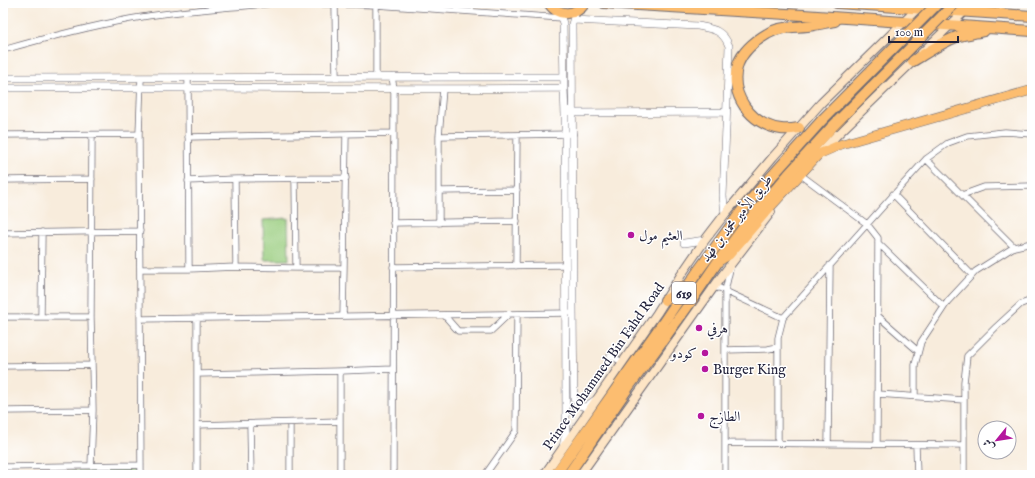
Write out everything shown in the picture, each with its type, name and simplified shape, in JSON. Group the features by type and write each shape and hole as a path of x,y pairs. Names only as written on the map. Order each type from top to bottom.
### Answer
{"highway":[{"path":"549,3 559,14 582,9"},
{"path":"604,3 1032,31"},
{"path":"836,3 920,6 964,12 1032,16"},
{"name":"طريق الأمير محمد بن فهد","path":"555,475 746,205 823,119 938,3"},
{"name":"طريق الأمير محمد بن فهد","path":"568,475 630,385 749,220 832,127 955,3"},
{"path":"799,128 781,129 766,125 754,118 743,105 738,94 736,79 738,65 743,55 753,43 768,33 787,27 814,25 847,19"},
{"path":"913,61 949,40 961,36 997,29"},
{"path":"665,300 674,295 688,279 698,272"}],"main road":[{"path":"717,263 729,255 836,136 973,3"},
{"name":"Prince Mohammed Bin Fahd Road","path":"544,475 657,313 705,240 725,214 821,104 920,6"},
{"path":"819,154 842,144 1032,90"},
{"path":"580,475 712,288 801,175"}],"street":[{"path":"3,50 58,35 130,19 171,13 275,3"},
{"path":"290,3 376,5 559,14 563,23 565,116 569,134 569,313 566,431 563,447"},
{"path":"335,4 336,77"},
{"path":"376,5 376,77"},
{"path":"597,399 585,406 579,405 574,399 565,265 569,134 573,113 572,24 582,9 714,29 724,36 729,46 723,196 725,214"},
{"path":"392,77 394,89 393,475"},
{"path":"3,78 563,77"},
{"path":"141,78 139,134 141,475"},
{"path":"188,78 189,269"},
{"path":"3,88 564,88"},
{"path":"439,223 439,136 443,89"},
{"path":"573,113 727,112"},
{"path":"778,443 778,338 783,318 926,159 948,143 967,136 1005,132 1032,134"},
{"path":"91,466 93,410 91,365 92,134"},
{"path":"3,135 139,134"},
{"path":"343,316 346,134"},
{"path":"188,137 393,134"},
{"path":"439,136 569,134"},
{"path":"516,266 517,135"},
{"path":"926,159 1014,247"},
{"path":"801,175 867,224 878,238 877,444"},
{"path":"188,181 346,178"},
{"path":"3,180 92,179"},
{"path":"294,179 296,268"},
{"path":"235,180 236,267"},
{"path":"962,196 984,187 1032,186"},
{"path":"439,191 517,190"},
{"path":"894,194 972,275"},
{"path":"393,223 516,221"},
{"path":"3,233 140,231"},
{"path":"40,317 42,232"},
{"path":"684,243 705,240"},
{"path":"878,243 944,307"},
{"path":"915,396 915,365 921,342 948,301 976,271 1014,247 1032,243"},
{"path":"725,475 725,291 732,262"},
{"path":"393,267 565,265"},
{"path":"828,444 830,265"},
{"path":"140,269 236,267 344,268"},
{"path":"712,288 720,288 783,318"},
{"path":"964,475 964,382 967,356 1021,304 1032,300"},
{"path":"140,319 569,313"},
{"path":"444,315 458,332 492,331 509,314"},
{"path":"485,475 516,431 517,314"},
{"path":"878,316 918,351"},
{"path":"3,317 91,317"},
{"path":"197,318 197,475"},
{"path":"725,350 768,349 778,347"},
{"path":"610,356 623,362"},
{"path":"3,366 91,365"},
{"path":"197,374 393,369"},
{"path":"340,371 340,475"},
{"path":"878,394 964,400"},
{"path":"3,411 93,410"},
{"path":"197,425 340,422"},
{"path":"290,423 290,475"},
{"path":"250,424 251,475"},
{"path":"725,442 964,445"},
{"path":"916,444 917,475"},
{"path":"3,467 141,465"}],"green space":[{"path":"288,218 289,260 264,260 263,220"},
{"path":"135,470 135,475 3,475 3,471"}],"place":[{"name":"العثيم مول","path":"631,235"},
{"name":"هرفي","path":"699,328"},
{"name":"كودو","path":"705,353"},
{"name":"Burger King","path":"705,369"},
{"name":"الطازج","path":"701,416"}]}
